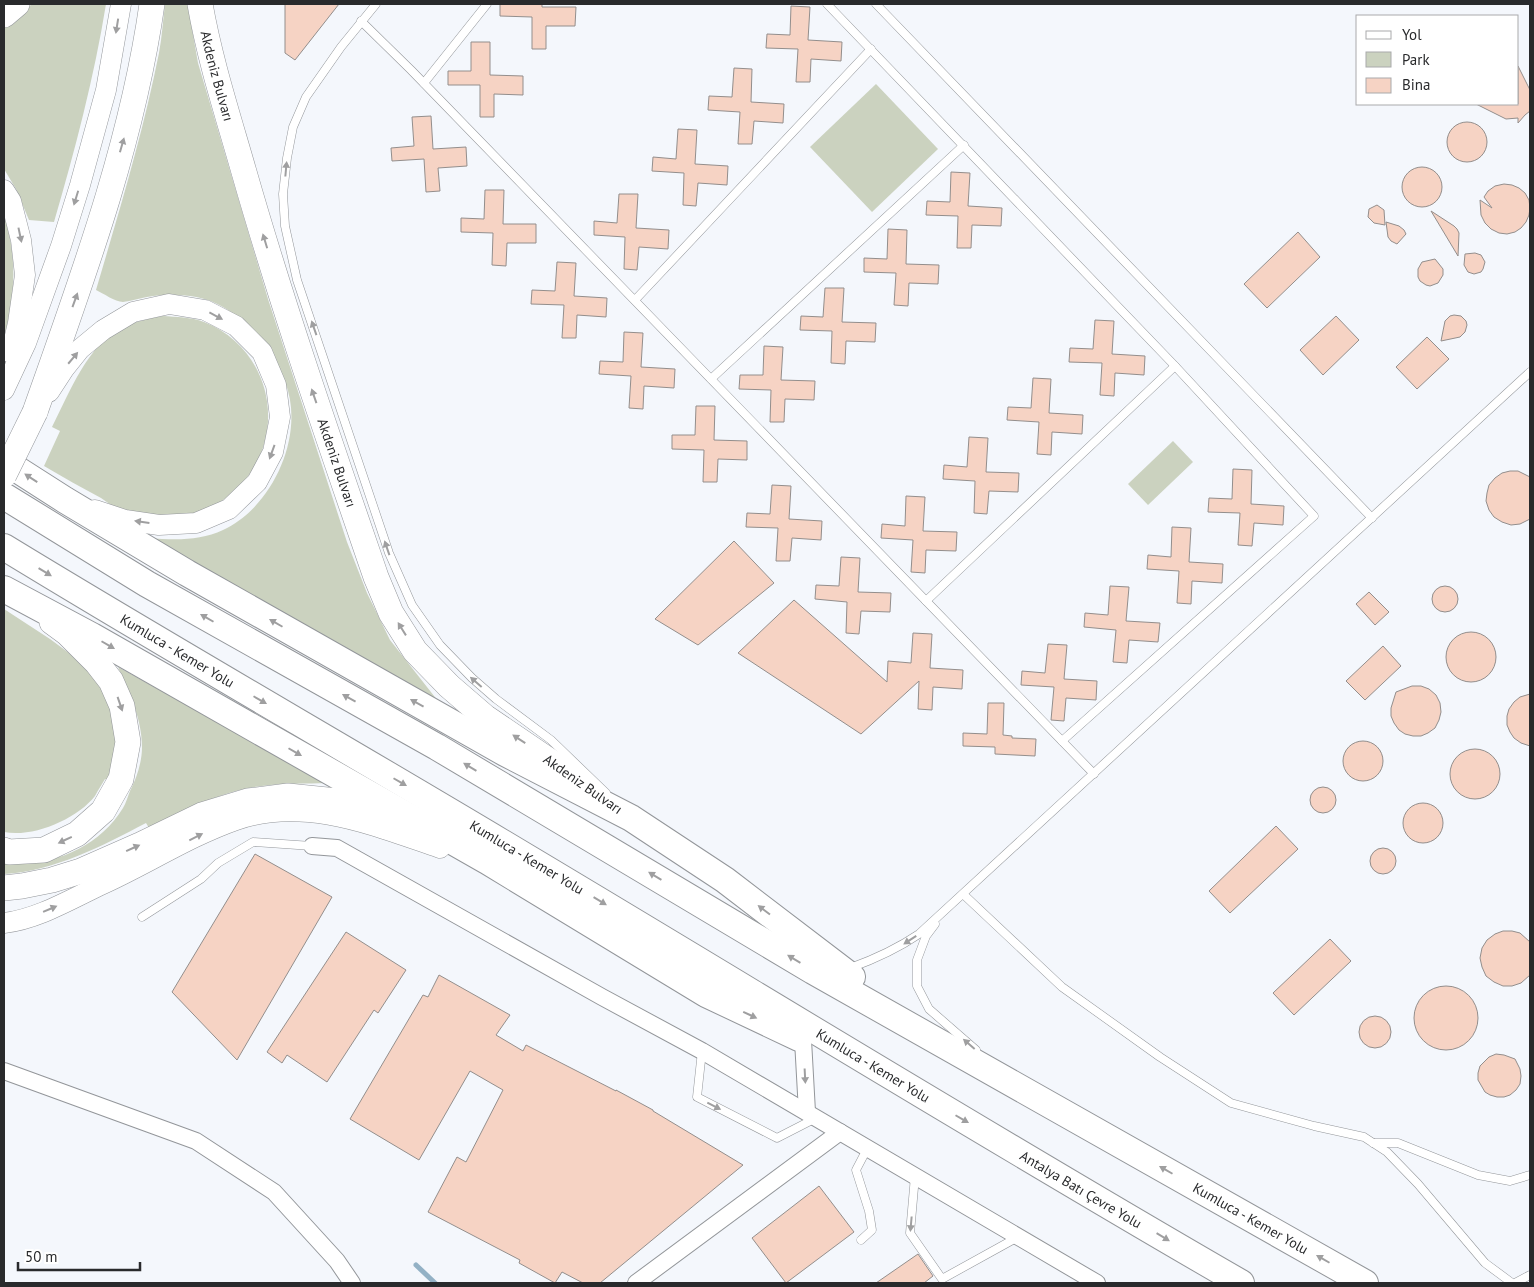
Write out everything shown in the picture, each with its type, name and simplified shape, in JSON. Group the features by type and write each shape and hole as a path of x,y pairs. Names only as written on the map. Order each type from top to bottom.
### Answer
{"highway":[{"name":"Kumluca - Kemer Yolu","path":"4,461 187,573 497,748 631,818 725,880 928,1035"},
{"name":"Kumluca - Kemer Yolu","path":"4,496 147,584 437,747 818,973 1365,1283"},
{"name":"Kumluca - Kemer Yolu","path":"4,547 130,624 501,842 920,1094"},
{"name":"Kumluca - Kemer Yolu","path":"9,592 92,636 487,862 706,994 920,1094"},
{"name":"Antalya Batı Çevre Yolu","path":"920,1094 1241,1283"}],"main road":[{"path":"4,15 17,4"},
{"path":"4,475 35,412 87,267 132,111 146,48 152,4"},
{"name":"Akdeniz Bulvarı","path":"200,4 205,35 256,214 293,333 373,568 391,613 415,651 485,717 631,818"},
{"path":"4,850 9,852 44,850 77,834 103,811 121,779 128,742 122,706 111,681 97,663 67,633 9,592"},
{"path":"4,888 52,880 81,871 202,815 248,801 288,796 337,801 361,807 386,818 602,942 706,994"}],"street":[{"path":"4,390 26,343 61,246 80,185 106,90 121,4"},
{"path":"4,190 12,201 21,240 25,275 18,323 4,381"},
{"path":"35,412 80,349 103,330 134,312 169,304 205,310 236,326 262,352 276,385 280,417 273,452 257,482 229,508 196,523 159,524 125,520 65,500"},
{"path":"4,923 23,919 50,909 213,829 238,819 256,815 282,811 309,812 344,817 378,826 440,848"},
{"path":"312,846 337,848 702,1051 1097,1283"},
{"path":"803,1040 812,1115"},
{"path":"4,1071 196,1142 274,1192 337,1261 352,1283"},
{"path":"636,1283 840,1132"}],"lane":[{"path":"376,4 341,47 306,97 292,127 286,158 283,194 285,226 297,280 389,553 412,605 440,645 472,678 496,699 551,740 631,818"},
{"path":"424,83 487,4"},
{"path":"827,4 1175,366 1314,516 1062,741"},
{"path":"876,4 1372,518"},
{"path":"362,21 1094,774"},
{"path":"634,300 871,49"},
{"path":"711,379 964,145"},
{"path":"926,600 1175,366"},
{"path":"818,973 832,973 875,959 898,948 919,934 1530,372"},
{"path":"142,917 201,878 218,863 253,842 312,846"},
{"path":"963,894 1062,987 1160,1057 1231,1104 1314,1126 1364,1136 1387,1152 1418,1184 1485,1263 1514,1283 1530,1275"},
{"path":"948,908 926,936 916,960 917,986 929,1009 983,1056"},
{"path":"702,1051 697,1097 777,1138 812,1115"},
{"path":"990,1062 1020,1086"},
{"path":"1373,1142 1398,1143 1478,1175 1510,1181 1530,1175"},
{"path":"861,1240 872,1230 869,1211 856,1170 867,1149"},
{"path":"914,1176 910,1233 942,1279 1018,1237"}],"green space":[{"path":"32,4 106,4 83,114 54,222 29,220 16,189 4,169 4,28"},
{"path":"165,4 189,4 198,63 268,299 347,542 367,593 390,640 438,701 149,538 196,538 214,534 241,519 257,504 270,487 281,467 288,446 291,424 290,402 283,378 246,326 230,311 198,297 162,295 120,302 96,290 146,113 159,53"},
{"path":"876,84 938,149 872,212 810,147"},
{"path":"4,215 13,260 13,291 4,336"},
{"path":"163,316 199,320 228,335 247,354 260,375 267,399 268,424 262,449 251,472 232,493 218,503 207,509 175,516 121,510 44,466 60,431 52,427 81,370 100,344 125,326"},
{"path":"1173,441 1193,462 1148,505 1128,484"},
{"path":"4,609 73,656 99,682 117,728 115,762 109,781 105,779 95,796 66,819 54,825 28,832 4,832"},
{"path":"118,667 328,783 286,784 247,788 204,802 149,828 146,823 60,863 23,872 4,874 4,862 38,862 71,853 86,845 113,822 124,806 139,769 142,747 137,716"}],"building":[{"path":"285,4 339,4 295,60 285,53"},
{"path":"500,4 542,4 542,7 576,7 575,26 546,26 546,49 532,49 532,17 500,16"},
{"path":"791,6 810,7 808,40 842,42 841,61 811,59 810,82 796,82 798,49 766,48 767,34 790,35"},
{"path":"471,42 490,42 490,75 523,76 523,95 494,94 494,117 480,117 480,85 448,85 448,71 471,71"},
{"path":"734,68 752,69 751,102 784,104 783,123 754,121 752,144 738,144 740,112 708,110 709,96 732,97"},
{"path":"1519,68 1530,90 1530,111 1518,123 1518,118 1506,119 1478,105 1519,105"},
{"path":"431,116 433,149 466,147 467,166 438,168 440,191 426,192 424,159 392,161 391,148 414,146 412,117"},
{"path":"1471,122 1478,125 1484,131 1487,142 1486,150 1478,159 1471,162 1463,162 1456,159 1448,150 1447,138 1450,131 1459,123"},
{"path":"678,129 697,130 695,164 728,166 727,185 698,183 696,206 683,205 684,173 652,171 653,157 676,159"},
{"path":"1418,167 1426,167 1433,170 1439,176 1442,187 1439,198 1433,204 1426,207 1418,207 1411,204 1405,198 1402,191 1402,183 1405,176 1411,170"},
{"path":"951,172 970,173 968,206 1002,208 1001,226 972,225 971,248 957,248 958,216 926,215 927,201 950,202"},
{"path":"1504,184 1519,188 1525,193 1529,200 1530,208 1526,222 1521,228 1507,234 1491,229 1485,223 1481,215 1480,200 1492,208 1484,197 1495,186"},
{"path":"485,190 504,190 503,224 536,224 536,243 507,243 506,266 492,265 493,233 461,232 461,218 484,219"},
{"path":"619,194 638,194 636,228 669,230 668,249 639,247 637,270 624,269 625,237 594,235 594,221 617,223"},
{"path":"1377,205 1384,210 1385,225 1374,223 1368,217 1369,209"},
{"path":"1431,211 1457,229 1459,233 1458,256"},
{"path":"1386,222 1399,226 1406,234 1397,244 1388,237"},
{"path":"888,229 907,230 906,264 939,265 938,284 909,283 908,306 894,305 896,273 864,272 864,258 887,259"},
{"path":"1298,232 1320,257 1267,308 1244,284"},
{"path":"1475,253 1481,255 1485,262 1481,272 1474,274 1468,272 1464,265 1465,254"},
{"path":"1435,259 1443,269 1443,275 1438,283 1430,286 1426,285 1418,277 1418,269 1422,262"},
{"path":"557,262 576,263 574,296 607,298 606,317 577,315 576,338 562,338 564,305 531,304 532,290 555,291"},
{"path":"825,288 844,288 842,322 876,323 875,342 846,341 845,364 831,363 832,331 800,330 801,316 823,317"},
{"path":"1454,315 1461,316 1466,321 1465,332 1460,337 1441,341 1445,321"},
{"path":"1336,316 1359,340 1323,375 1300,350"},
{"path":"1095,320 1114,321 1112,354 1145,356 1144,375 1115,373 1114,396 1100,395 1102,363 1069,362 1070,348 1093,349"},
{"path":"624,332 643,333 641,367 675,369 674,388 644,386 643,409 629,408 631,376 599,374 600,361 623,362"},
{"path":"1427,337 1449,359 1417,389 1396,367"},
{"path":"764,346 783,347 781,380 815,381 814,400 785,399 784,422 770,422 771,390 739,389 740,375 763,375"},
{"path":"1033,378 1051,379 1049,413 1083,415 1082,434 1052,432 1051,455 1037,454 1039,422 1007,420 1008,407 1031,408"},
{"path":"696,406 715,406 714,440 747,441 747,460 718,459 717,482 703,482 704,450 672,449 672,435 695,435"},
{"path":"969,437 988,438 986,472 1019,473 1018,492 989,491 987,514 974,513 975,481 943,479 944,465 967,467"},
{"path":"1233,469 1252,470 1251,504 1284,506 1283,525 1254,523 1252,546 1238,545 1240,513 1208,512 1209,498 1232,499"},
{"path":"1518,471 1530,477 1530,519 1520,524 1511,525 1494,517 1486,501 1489,485 1502,473"},
{"path":"772,485 791,486 789,519 822,521 821,540 792,538 790,561 776,561 778,528 746,527 747,513 770,514"},
{"path":"906,496 925,497 923,531 957,532 956,551 926,550 925,573 911,572 913,540 881,538 882,524 905,526"},
{"path":"1172,527 1191,528 1189,562 1223,564 1222,583 1192,581 1191,604 1177,603 1179,571 1147,569 1148,555 1171,557"},
{"path":"734,541 774,583 698,645 655,619"},
{"path":"841,557 860,558 858,592 891,593 890,612 861,611 859,634 846,633 847,602 815,599 816,585 839,586"},
{"path":"1110,586 1129,587 1126,621 1160,623 1158,642 1129,640 1127,663 1113,662 1116,630 1084,627 1085,613 1108,615"},
{"path":"1445,586 1454,590 1458,599 1454,608 1445,612 1436,608 1432,599 1436,590"},
{"path":"1369,592 1389,612 1375,625 1356,604"},
{"path":"794,600 887,682 888,661 911,663 913,633 932,634 930,668 963,670 962,689 933,687 932,710 918,709 919,681 861,734 738,653"},
{"path":"1466,632 1476,632 1489,639 1496,652 1496,662 1489,675 1476,682 1466,682 1457,678 1450,671 1446,662 1446,652 1450,643 1457,636"},
{"path":"1048,644 1067,645 1064,679 1097,681 1096,700 1066,698 1064,721 1051,720 1054,687 1021,685 1022,671 1045,673"},
{"path":"1383,646 1401,666 1365,700 1346,681"},
{"path":"1412,686 1421,686 1429,689 1436,695 1440,703 1441,712 1435,728 1421,736 1405,734 1399,730 1391,716 1391,708 1396,692"},
{"path":"1530,694 1530,746 1514,738 1507,725 1507,716 1514,702 1520,697"},
{"path":"988,703 1004,703 1003,735 1012,736 1012,738 1036,739 1035,756 995,754 995,747 963,746 963,733 987,734"},
{"path":"1363,741 1377,747 1383,761 1377,775 1363,781 1349,775 1343,761 1349,747"},
{"path":"1470,749 1480,749 1493,756 1500,769 1500,779 1493,792 1480,799 1470,799 1461,795 1454,788 1450,779 1450,769 1454,760 1461,753"},
{"path":"1323,787 1332,791 1336,800 1332,809 1323,813 1314,809 1310,800 1314,791"},
{"path":"1423,803 1437,809 1443,823 1437,837 1423,843 1409,837 1403,823 1409,809"},
{"path":"1276,826 1298,849 1230,913 1209,891"},
{"path":"1383,848 1392,852 1396,861 1392,870 1383,874 1374,870 1370,861 1374,852"},
{"path":"255,854 332,897 237,1060 172,992"},
{"path":"1503,931 1520,933 1530,942 1530,975 1521,983 1512,986 1503,986 1486,976 1480,958 1482,948 1487,940"},
{"path":"346,932 406,970 378,1013 374,1010 327,1082 287,1055 282,1063 267,1052"},
{"path":"1330,939 1351,961 1294,1015 1273,993"},
{"path":"439,975 510,1015 496,1035 523,1051 526,1045 616,1090 653,1110 743,1165 600,1283 583,1283 562,1272 555,1283 519,1263 520,1260 428,1212 457,1157 466,1162 503,1090 470,1071 419,1160 350,1119 423,995 428,997"},
{"path":"1446,986 1464,991 1469,995 1473,1000 1478,1018 1473,1036 1469,1041 1464,1045 1446,1050 1428,1045 1423,1041 1419,1036 1414,1018 1419,1000 1423,995 1428,991"},
{"path":"1375,1016 1386,1021 1391,1032 1386,1043 1375,1048 1364,1043 1359,1032 1364,1021"},
{"path":"1496,1054 1515,1059 1520,1069 1520,1084 1510,1095 1504,1097 1497,1097 1485,1092 1478,1080 1480,1066 1489,1057"},
{"path":"819,1186 854,1232 786,1283 752,1238"},
{"path":"918,1254 933,1276 924,1283 876,1283"}],"waterway":[{"path":"416,1265 435,1283"}]}
